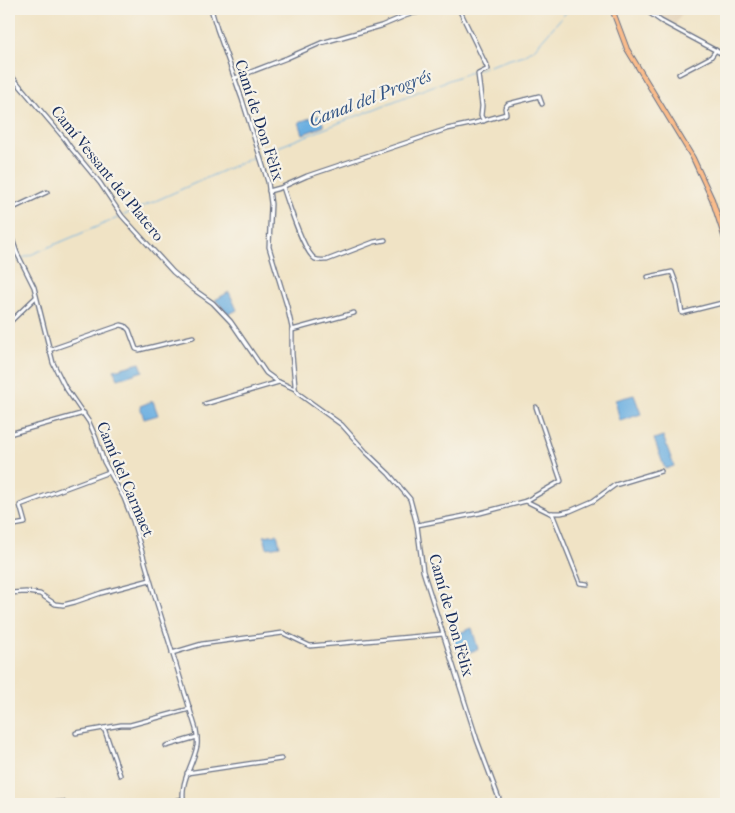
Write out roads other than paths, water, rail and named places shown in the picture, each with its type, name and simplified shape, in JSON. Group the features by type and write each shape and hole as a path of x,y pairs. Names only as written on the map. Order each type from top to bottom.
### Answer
{"main road":[{"path":"612,9 627,49 693,158 712,198 726,242"}],"street":[{"name":"Camí de Don Fèlix","path":"211,9 266,175 271,204 269,247 287,306 292,330 295,389 299,394 342,425 410,499 417,525 423,571 477,740 501,804"},
{"path":"234,78 287,58 321,42 381,26 405,16 441,9"},
{"path":"459,9 488,69 478,74 482,106 481,116 484,121"},
{"path":"644,9 661,21 726,56"},
{"path":"679,74 711,57 716,50"},
{"name":"Camí Vessant del Platero","path":"9,73 100,183 122,216 135,231 173,272 213,303 231,322 266,373 295,389"},
{"path":"269,191 307,176 447,129 506,114 505,108 508,104 539,96 542,104"},
{"path":"283,187 298,231 314,259 320,261 327,260 374,242 386,240"},
{"path":"9,210 47,192"},
{"name":"Camí del Carmaet","path":"9,230 17,253 34,288 53,363 65,387 84,414 93,431 108,472 124,498 139,537 150,580 196,729 197,744 184,783 184,804"},
{"path":"648,277 672,272 677,285 682,313 726,302"},
{"path":"9,324 36,297"},
{"path":"292,330 354,313"},
{"path":"49,350 121,325 129,330 136,349 139,350 193,338"},
{"path":"205,404 280,382"},
{"path":"417,525 480,513 526,501 561,481 536,407"},
{"path":"9,434 84,414"},
{"path":"526,501 552,513 562,513 593,501 616,485 661,471"},
{"path":"9,526 25,523 20,505 108,472"},
{"path":"552,513 580,583 588,584"},
{"path":"9,593 26,592 40,594 55,604 63,605 150,580"},
{"path":"172,653 202,644 283,633 310,646 443,634"},
{"path":"76,733 130,725 190,709"},
{"path":"104,728 120,774"},
{"path":"166,746 197,737"},
{"path":"187,773 281,759"},
{"path":"160,804 183,799"},
{"path":"37,804 63,802 63,804"}],"water":[{"path":"319,115 324,126 303,134 299,122"},
{"path":"229,292 237,310 229,314 215,300"},
{"path":"140,363 143,371 118,379 114,370"},
{"path":"634,395 641,414 620,421 615,400"},
{"path":"153,401 158,415 144,419 140,406"},
{"path":"663,436 674,466 665,469 654,439"},
{"path":"277,534 280,546 267,548 264,536"},
{"path":"472,628 478,649 459,656 452,636"}],"waterway":[{"name":"Canal del Progrés","path":"489,66 523,55 535,48 569,9"},
{"name":"Canal del Progrés","path":"263,153 485,67"},
{"name":"Canal del Progrés","path":"124,215 258,155"},
{"name":"Canal del Progrés","path":"23,258 120,217"},
{"name":"Canal del Progrés","path":"9,264 18,260"}]}
